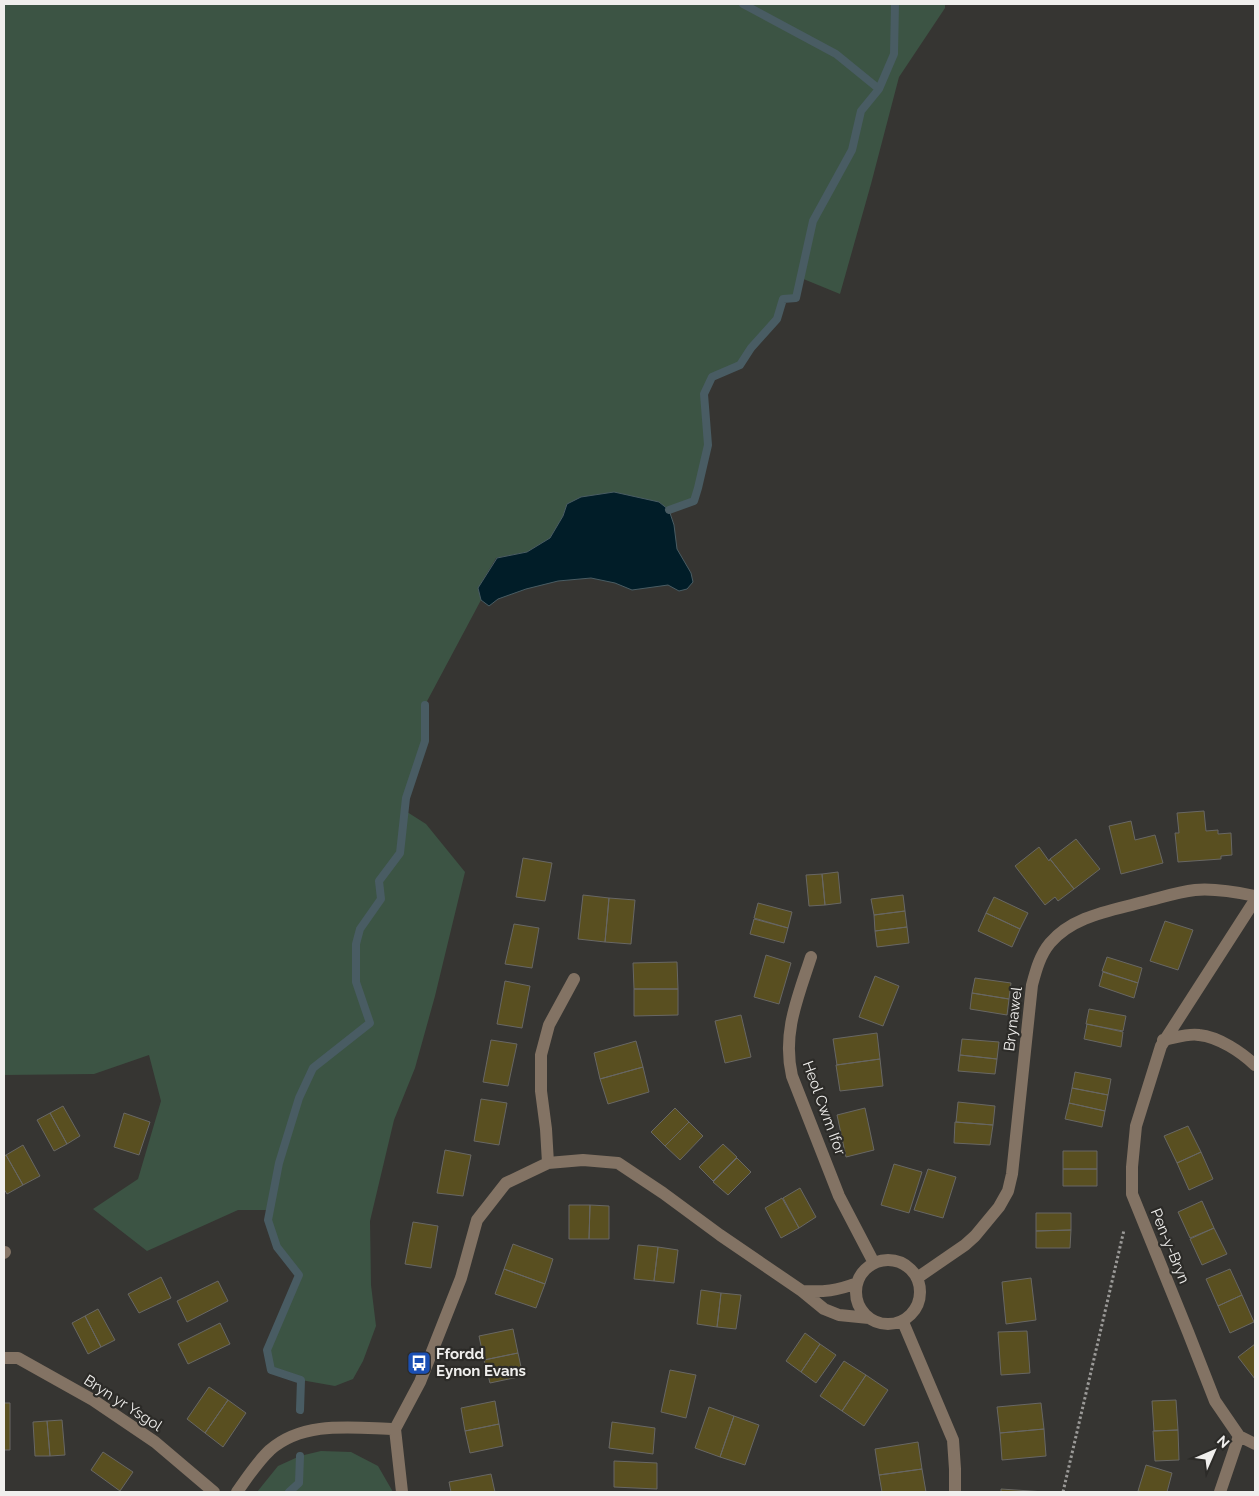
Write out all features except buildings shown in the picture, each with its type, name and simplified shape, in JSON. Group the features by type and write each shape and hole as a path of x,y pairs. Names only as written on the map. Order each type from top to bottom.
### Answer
{"street":[{"name":"Brynawel","path":"917,1278 970,1240 999,1206 1008,1191 1013,1165 1032,985 1035,972 1050,943 1062,932 1079,921 1098,914 1171,895 1196,890 1211,890 1255,896"},
{"name":"Pen-y-Bryn","path":"1255,900 1163,1040 1136,1126 1132,1166 1132,1194 1215,1401 1239,1436 1255,1444"},
{"name":"Heol Cwm Ifor","path":"811,957 792,1019 788,1044 792,1076 839,1196 874,1263"},
{"path":"548,1163 541,1091 541,1055 549,1025 574,979"},
{"path":"1163,1040 1199,1034 1231,1047 1246,1056 1255,1065"},
{"path":"402,1492 396,1428 420,1382 461,1278 477,1220 506,1183 548,1163 582,1160 618,1163 802,1291 824,1309 839,1315 869,1318"},
{"path":"888,1260 898,1261 908,1266 917,1278 920,1295 918,1306 912,1315 902,1322 881,1324 863,1313 857,1303 855,1293 857,1282 861,1273 874,1263 888,1260"},
{"path":"802,1291 824,1292 840,1290 857,1282"},
{"path":"902,1322 953,1440 956,1469 955,1492"},
{"name":"Bryn yr Ysgol","path":"4,1358 18,1358 93,1400 155,1442 214,1492"},
{"path":"236,1492 270,1450 295,1434 309,1430 336,1428 396,1428"},
{"path":"1220,1492 1239,1436"}],"path":[{"path":"1064,1492 1132,1194"}],"green space":[{"path":"4,4 945,4 945,8 899,77 840,294 801,278 796,298 783,299 777,319 751,348 740,365 712,377 704,394 708,445 694,501 669,510 659,502 567,504 563,516 550,538 527,552 496,558 478,588 481,600 425,705 425,741 404,810 426,824 465,872 435,996 415,1068 394,1120 370,1221 371,1285 376,1326 363,1361 353,1379 335,1386 301,1380 271,1370 267,1350 299,1275 274,1237 271,1228 270,1210 238,1210 147,1251 93,1209 138,1179 161,1101 149,1055 94,1074 4,1075"},
{"path":"321,1451 351,1452 378,1466 393,1492 257,1492 278,1466 300,1456"}],"water":[{"path":"614,492 659,502 669,510 674,525 677,549 691,573 693,582 687,589 679,591 668,585 632,590 615,583 591,578 558,581 526,589 498,599 489,606 481,600 478,588 497,558 527,552 550,538 563,516 567,504 581,497"}],"waterway":[{"path":"743,4 836,54 879,89"},
{"path":"669,510 694,501 708,445 704,394 712,377 740,365 751,348 777,319 783,299 796,298 813,221 852,150 861,111 879,89 894,54 895,4"},
{"path":"300,1410 301,1380 271,1370 267,1350 299,1275 277,1247 268,1220 279,1163 299,1098 313,1068 370,1023 356,982 356,944 360,929 381,899 379,881 400,853 406,798 425,741 425,705"},
{"path":"289,1492 299,1483 300,1456"}],"place":[{"name":"Ffordd Eynon Evans","path":"419,1363"}]}
